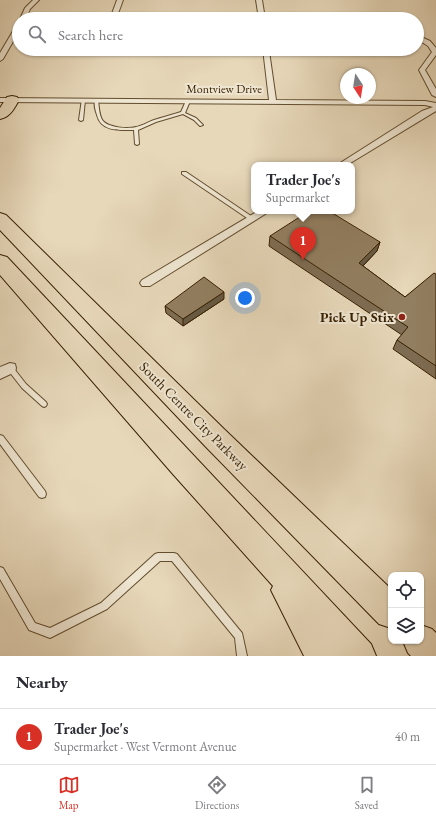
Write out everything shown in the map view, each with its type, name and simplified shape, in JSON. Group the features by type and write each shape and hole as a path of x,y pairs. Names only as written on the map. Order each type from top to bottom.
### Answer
{"highway":[{"path":"0,115 7,109 6,100"},
{"name":"South Centre City Parkway","path":"0,219 215,438 388,609"},
{"path":"0,262 273,564 359,656"},
{"path":"273,564 322,656"},
{"path":"423,644 435,656"}],"street":[{"path":"28,12 36,0"},
{"path":"116,12 120,0"},
{"path":"259,0 261,12"},
{"path":"0,59 12,38"},
{"path":"424,40 434,48 435,52 422,70 436,95"},
{"path":"267,56 273,102"},
{"name":"Montview Drive","path":"6,100 425,103 436,105"},
{"path":"347,162 425,113 436,108"},
{"path":"146,283 259,214"}],"lane":[{"path":"81,120 83,100"},
{"path":"96,100 97,115 104,125 111,128 136,130 155,121 183,113 195,118 201,125"},
{"path":"183,113 188,101"},
{"path":"136,130 137,144"},
{"path":"184,173 252,218"},
{"path":"5,371 44,404"},
{"path":"0,438 42,494"},
{"path":"0,571 32,627 50,634 104,606 158,558 174,556 239,636 242,656"}],"building":[{"path":"304,214 334,214 380,242 359,263 405,297 434,273 436,274 436,366 397,340 408,327 270,236"},
{"path":"204,277 224,292 183,319 165,306"}],"place":[{"name":"Trader Joe's","path":"303,260"},
{"name":"Pick Up Stix","path":"402,317"}]}
